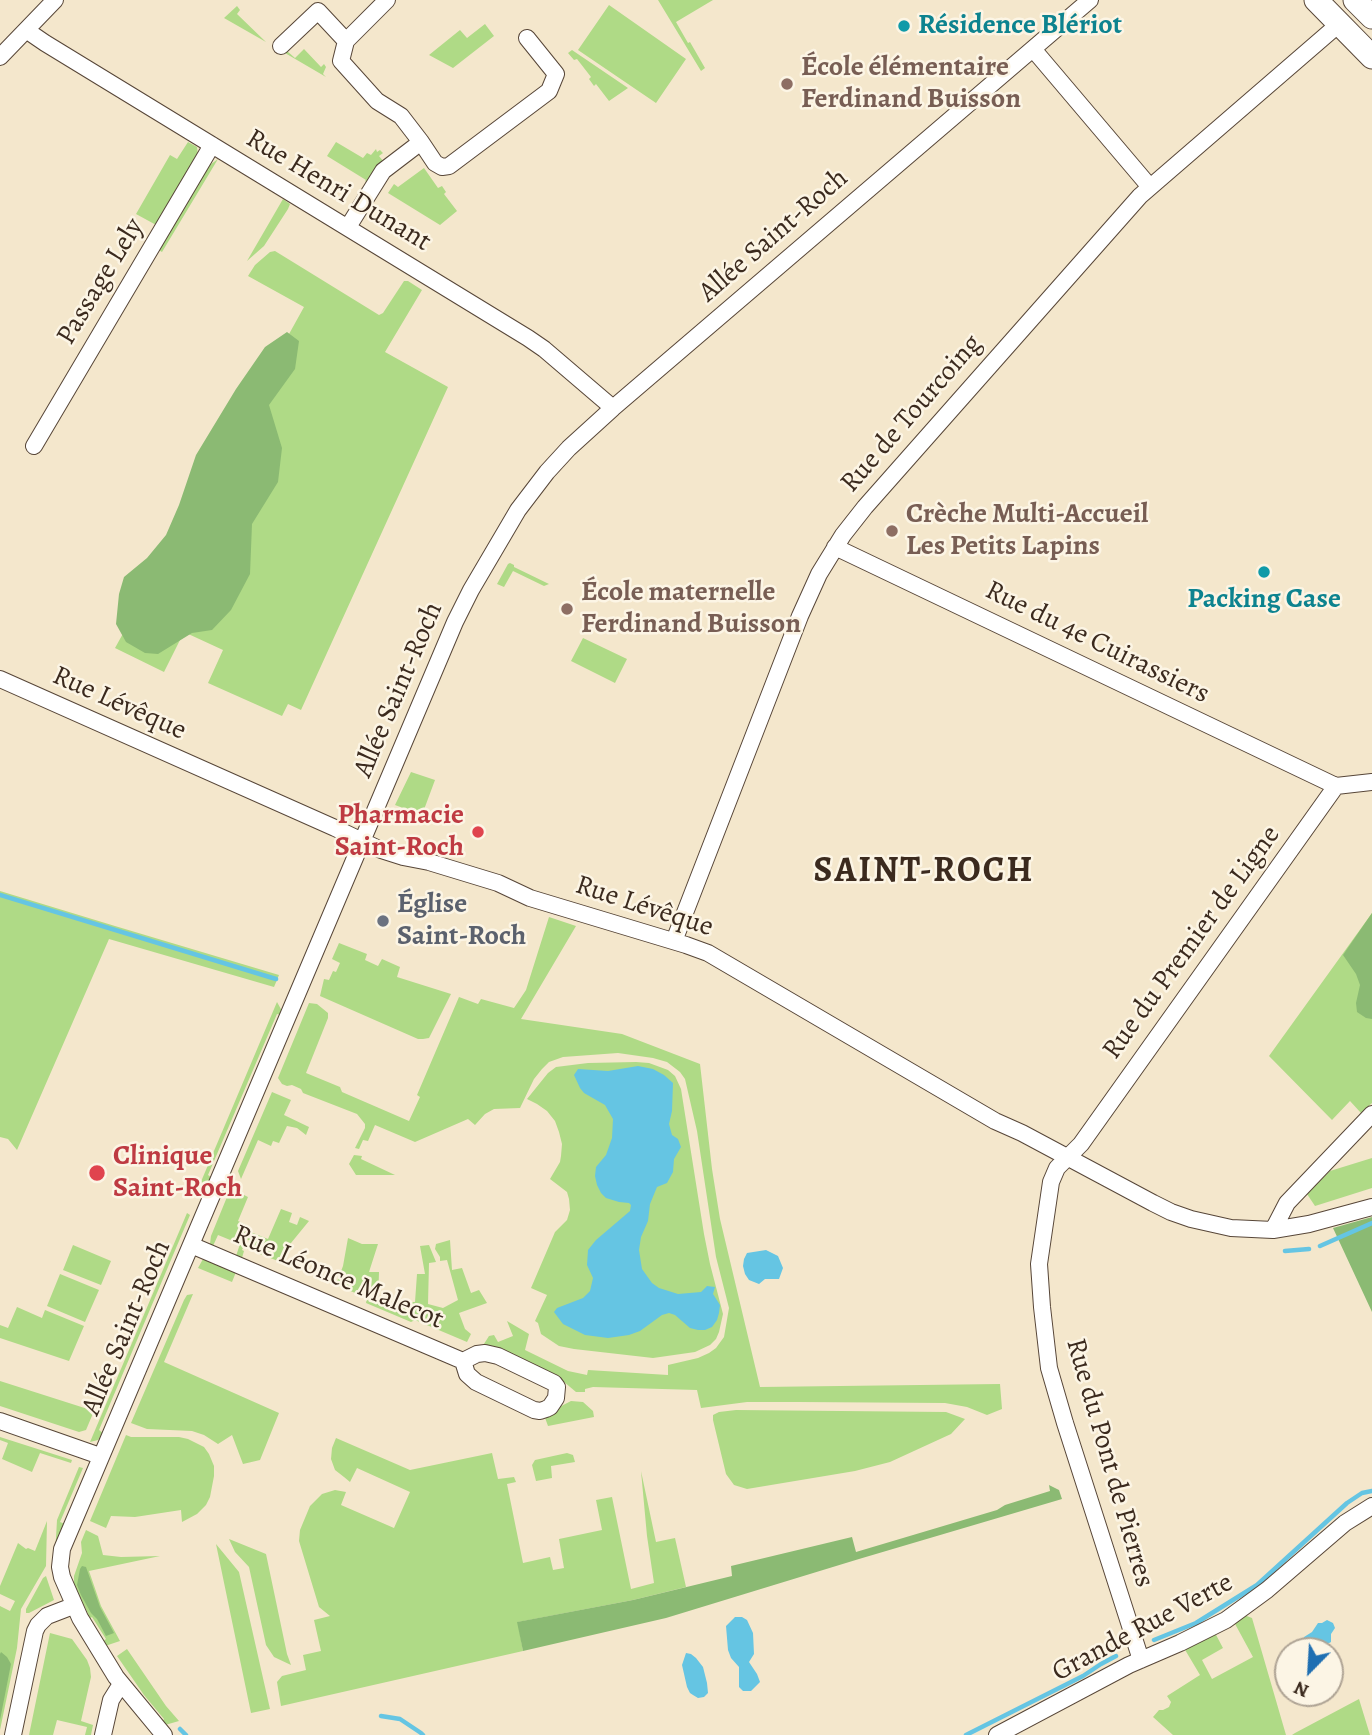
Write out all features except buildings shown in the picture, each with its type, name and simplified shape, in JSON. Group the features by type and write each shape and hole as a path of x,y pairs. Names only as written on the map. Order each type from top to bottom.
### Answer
{"main road":[{"path":"1316,0 1372,57"},
{"path":"1355,0 1372,18"}],"street":[{"path":"0,57 55,0"},
{"path":"387,0 346,41 341,61 377,101 401,116 435,163 442,167 449,166 549,91 556,74 527,38"},
{"name":"Allée Saint-Roch","path":"164,1735 121,1684 73,1606 62,1577 60,1558 65,1538 455,622 488,558 518,510 569,448 1090,0"},
{"path":"281,46 318,11 346,41"},
{"name":"Rue de Tourcoing","path":"674,942 800,616 819,574 851,523 1122,215 1150,187 1339,24"},
{"name":"Rue Henri Dunant","path":"26,30 536,344 613,408"},
{"path":"1033,49 1150,187"},
{"path":"348,227 383,171 421,142"},
{"name":"Passage Lely","path":"34,446 212,145"},
{"name":"Rue du 4e Cuirassiers","path":"835,547 1336,786"},
{"name":"Rue Lévêque","path":"0,679 398,856 429,862 505,886 536,900 702,951 1000,1124 1153,1203 1191,1219 1231,1228 1273,1230 1309,1224 1372,1207"},
{"path":"1336,786 1372,782"},
{"name":"Rue du Premier de Ligne","path":"1068,1158 1081,1144 1336,786"},
{"path":"1273,1230 1287,1203 1372,1114"},
{"name":"Rue du Pont de Pierres","path":"1068,1158 1057,1168 1051,1182 1040,1264 1049,1368 1141,1660"},
{"name":"Rue Léonce Malecot","path":"191,1245 463,1361 477,1354 498,1356 554,1383 557,1387 556,1398 550,1407 534,1410 476,1382 467,1374 463,1361"},
{"path":"0,1422 100,1456"},
{"name":"Grande Rue Verte","path":"997,1735 1141,1660 1226,1620 1267,1590 1345,1523 1372,1506"},
{"path":"13,1735 35,1631 47,1616 73,1606"},
{"path":"103,1735 111,1700 121,1684"}],"green space":[{"path":"658,0 713,0 676,22 705,68 701,71"},
{"path":"609,5 686,59 656,103 578,50"},
{"path":"237,6 240,10 237,14 266,42 224,18"},
{"path":"485,24 494,36 453,68 429,55 460,30 467,38"},
{"path":"304,49 321,67 324,64 326,67 323,74 326,77 285,53 287,51 295,58"},
{"path":"572,50 628,88 609,101 596,84 594,86 589,79 591,77 577,59 574,60 568,53"},
{"path":"188,142 197,147 198,156 158,226 136,214 170,155 177,159"},
{"path":"336,142 363,158 376,149 377,152 380,150 383,153 379,156 384,162 368,183 327,156"},
{"path":"218,159 162,252 157,249 207,167"},
{"path":"424,168 438,188 442,186 446,192 444,194 457,211 440,225 388,193 394,184 398,187"},
{"path":"283,199 290,204 288,209 264,246 247,261"},
{"path":"275,251 379,315 404,281 422,290 385,352 448,387 301,710 288,704 282,716 208,683 223,650 184,632 164,672 115,648 304,307 248,276 255,265"},
{"path":"287,332 299,341 295,369 269,405 282,448 278,482 252,524 250,574 231,610 212,630 192,633 158,654 145,653 126,642 116,624 124,577 147,558 166,535 196,455 265,347"},
{"path":"510,563 549,584 544,586 513,571 504,587 497,584"},
{"path":"583,638 627,659 615,683 571,661"},
{"path":"411,772 435,780 422,815 395,805"},
{"path":"0,891 279,975 274,987 109,939 17,1150 8,1139 0,1137"},
{"path":"1372,913 1372,1103 1361,1113 1350,1101 1332,1120 1269,1056"},
{"path":"1372,913 1372,1019 1357,1012 1360,985 1343,955"},
{"path":"549,917 576,926 521,1019 622,1034 700,1064 720,1219 760,1387 1000,1384 1002,1409 987,1415 967,1407 945,1403 799,1402 747,1402 701,1408 697,1390 593,1387 585,1389 585,1392 576,1392 557,1376 482,1347 489,1336 494,1335 498,1342 513,1336 507,1321 529,1334 525,1350 568,1371 587,1375 588,1370 668,1375 668,1365 709,1353 724,1337 729,1308 716,1257 697,1131 685,1079 680,1072 667,1062 618,1053 563,1057 549,1062 542,1069 520,1108 494,1109 475,1125 468,1119 415,1142 375,1125 368,1141 363,1140 359,1149 355,1148 365,1124 357,1114 303,1093 292,1085 282,1084 278,1078 309,1003 317,1004 328,1013 328,1018 306,1073 409,1121 420,1097 417,1095 459,997 478,1004 481,999 514,1008 526,990"},
{"path":"339,943 367,954 365,960 378,966 382,959 400,967 397,977 451,994 429,1038 418,1039 320,996 324,979 329,980 340,963 332,959"},
{"path":"277,1002 282,1011 281,1015 277,1014 208,1175 210,1180 200,1184"},
{"path":"649,1063 668,1070 675,1076 681,1089 704,1234 723,1314 719,1332 710,1345 695,1352 653,1358 559,1346 541,1334 535,1321 547,1295 531,1288 555,1232 567,1220 570,1210 567,1192 550,1179 561,1156 562,1144 555,1121 547,1111 527,1099 556,1067"},
{"path":"272,1092 291,1100 284,1115 309,1127 306,1135 297,1128 287,1126 279,1143 273,1141 271,1146 258,1140 241,1179 238,1171"},
{"path":"354,1155 362,1156 361,1159 395,1175 356,1175 349,1164"},
{"path":"1372,1158 1372,1188 1315,1206 1307,1194 1330,1171"},
{"path":"236,1191 248,1197 238,1221 249,1226 248,1231 268,1239 281,1209 292,1213 289,1222 297,1225 300,1217 309,1221 291,1243 286,1256 282,1254 278,1261 247,1249 250,1241 247,1239 242,1258 236,1256 240,1244 218,1235 213,1246 210,1244 227,1197"},
{"path":"187,1213 190,1215 99,1430 103,1433 98,1440 90,1442"},
{"path":"1372,1217 1372,1312 1333,1228"},
{"path":"348,1238 362,1244 378,1244 369,1272 379,1272 378,1303 387,1305 407,1306 407,1302 415,1302 417,1274 425,1274 420,1246 429,1245 436,1262 429,1263 428,1304 443,1308 458,1300 447,1260 440,1261 435,1249 436,1244 450,1240 452,1270 462,1268 471,1293 479,1290 487,1303 459,1313 465,1329 471,1334 467,1342 415,1320 411,1322 366,1303 367,1298 335,1287 343,1266"},
{"path":"73,1245 111,1261 101,1285 63,1270"},
{"path":"203,1259 236,1272 232,1282 198,1268"},
{"path":"60,1274 99,1290 85,1322 47,1306"},
{"path":"193,1294 164,1362 279,1413 260,1460 243,1464 232,1435 218,1444 192,1431 147,1429 131,1423 184,1300 187,1295"},
{"path":"17,1307 42,1318 45,1310 84,1326 69,1361 0,1338 0,1325 8,1328"},
{"path":"0,1381 94,1411 86,1430 79,1432 0,1406"},
{"path":"571,1401 583,1402 593,1411 594,1417 548,1426 544,1415"},
{"path":"719,1412 946,1412 965,1419 951,1434 890,1462 855,1471 747,1489 734,1485 726,1474 713,1420 713,1415"},
{"path":"126,1435 179,1437 204,1447 214,1466 210,1497 206,1505 197,1514 182,1522 181,1510 135,1517 111,1516 106,1528 90,1521"},
{"path":"0,1437 72,1460 71,1463 40,1453 32,1472 2,1459 8,1443 0,1440"},
{"path":"336,1438 410,1470 492,1453 498,1479 514,1477 516,1482 507,1484 523,1563 550,1557 553,1570 564,1568 559,1539 602,1530 596,1500 612,1497 631,1589 654,1583 641,1471 656,1542 675,1538 686,1587 518,1622 523,1651 281,1706 277,1682 282,1676 306,1670 303,1655 321,1651 314,1620 330,1616 319,1607 299,1541 300,1530 310,1506 322,1494 335,1490 346,1492 341,1505 394,1528 410,1492 357,1468 350,1482 335,1470 331,1459"},
{"path":"567,1453 573,1455 575,1462 551,1466 552,1478 536,1481 532,1465 535,1460"},
{"path":"79,1467 83,1468 60,1522 65,1524 55,1555 57,1520"},
{"path":"1049,1485 1059,1490 1062,1499 666,1618 523,1651 517,1622 633,1600 732,1576 731,1566 852,1537 856,1552 997,1510 1050,1491"},
{"path":"47,1521 46,1566 21,1609 17,1648 0,1730 0,1606 10,1611 15,1601 0,1594 0,1586 18,1543 35,1551"},
{"path":"86,1530 98,1536 103,1555 160,1556 89,1571 101,1606 120,1641 105,1646 102,1642 106,1639 92,1617 90,1618 74,1584 82,1553 81,1542"},
{"path":"229,1539 266,1554 291,1665 274,1657 266,1645 249,1567 235,1552"},
{"path":"216,1544 239,1572 270,1709 251,1713"},
{"path":"82,1566 86,1567 100,1607 114,1633 106,1636 81,1595 77,1585"},
{"path":"46,1576 54,1600 26,1613 26,1609"},
{"path":"1244,1615 1252,1618 1274,1694 1274,1707 1278,1707 1286,1735 1173,1735 1153,1717 1159,1710 1169,1707 1171,1702 1167,1696 1200,1675 1184,1648 1215,1633 1223,1648 1202,1660 1212,1679 1253,1657 1234,1622"},
{"path":"50,1633 72,1639 87,1660 91,1677 81,1721 93,1725 91,1735 85,1735 87,1727 57,1720 53,1735 29,1735"},
{"path":"127,1649 179,1721 165,1725 162,1722 164,1719 117,1656"},
{"path":"1,1652 11,1664 0,1720 0,1654"},
{"path":"1359,1699 1370,1735 1292,1735 1295,1733"}],"water":[{"path":"638,1066 653,1069 673,1083 669,1124 672,1135 678,1139 681,1147 674,1159 673,1172 667,1183 657,1187 650,1204 639,1250 642,1269 659,1288 678,1294 701,1292 707,1286 715,1287 713,1294 720,1305 719,1313 712,1327 705,1330 690,1328 669,1313 629,1335 608,1338 585,1335 563,1324 554,1312 557,1308 583,1298 590,1291 593,1278 587,1265 588,1250 630,1211 631,1205 606,1198 597,1185 596,1167 606,1155 612,1138 613,1119 605,1105 584,1093 574,1075 578,1069 608,1071"},
{"path":"766,1250 778,1256 783,1268 779,1279 765,1279 759,1284 749,1280 745,1274 744,1259 747,1253"},
{"path":"735,1617 747,1620 753,1633 754,1654 749,1662 760,1682 751,1691 743,1691 739,1687 739,1667 728,1650 726,1626"},
{"path":"1327,1620 1333,1623 1335,1628 1331,1637 1304,1637 1312,1632 1318,1623"},
{"path":"686,1653 696,1658 703,1667 708,1693 704,1697 698,1698 690,1693 687,1687 682,1665"}],"waterway":[{"path":"0,895 276,979"},
{"path":"1320,1246 1372,1223"},
{"path":"1285,1251 1309,1249"},
{"path":"1154,1640 1196,1623 1257,1585 1347,1503 1362,1493 1372,1491"},
{"path":"966,1735 1083,1676 1116,1656"},
{"path":"381,1716 400,1719 423,1735"},
{"path":"180,1729 186,1735"}],"place":[{"name":"Résidence Blériot","path":"904,26"},
{"name":"École élémentaire Ferdinand Buisson","path":"787,84"},
{"name":"Crèche Multi-Accueil Les Petits Lapins","path":"892,531"},
{"name":"Packing Case","path":"1264,572"},
{"name":"École maternelle Ferdinand Buisson","path":"567,609"},
{"name":"Pharmacie Saint-Roch","path":"478,832"},
{"name":"Église Saint-Roch","path":"383,921"},
{"name":"Clinique Saint-Roch","path":"97,1173"}],"district":[{"name":"SAINT-ROCH","path":"924,872"}]}
